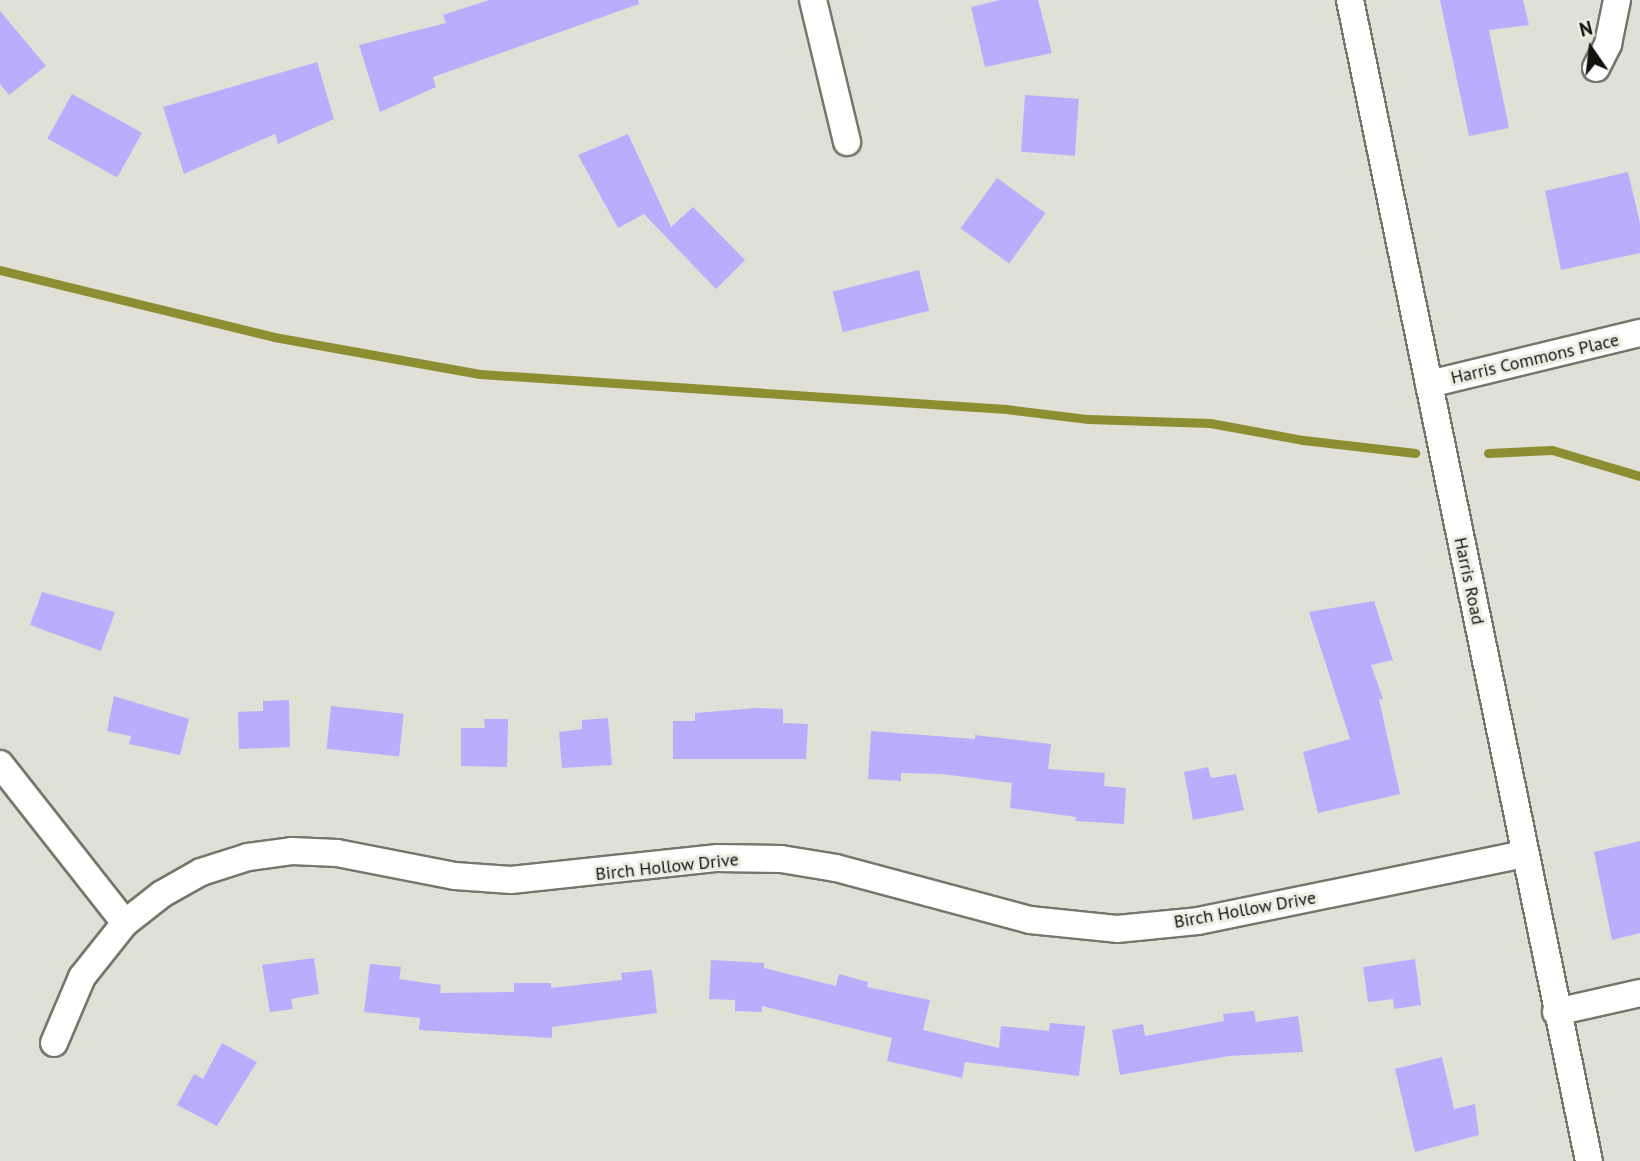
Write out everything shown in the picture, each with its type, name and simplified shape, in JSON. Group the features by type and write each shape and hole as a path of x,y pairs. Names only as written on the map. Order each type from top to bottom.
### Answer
{"street":[{"path":"813,0 847,142"},
{"name":"Harris Road","path":"1350,0 1556,1012 1589,1161"},
{"path":"1596,68 1611,35 1617,0"},
{"name":"Harris Commons Place","path":"1429,384 1640,333"},
{"path":"0,764 125,923"},
{"name":"Birch Hollow Drive","path":"54,1043 82,977 125,923 162,894 201,872 248,857 292,851 337,853 455,876 511,880 718,858 781,859 835,868 1030,920 1117,929 1198,921 1524,854"},
{"path":"1556,1012 1640,993"}],"building":[{"path":"489,0 638,0 639,4 433,77 436,87 380,112 359,45 446,23 443,15"},
{"path":"1000,0 1038,0 1052,53 985,67 971,7"},
{"path":"1440,0 1523,0 1529,25 1489,30 1509,128 1469,136"},
{"path":"0,11 46,66 9,95 0,84"},
{"path":"317,62 334,119 278,144 275,134 184,174 163,107"},
{"path":"72,94 142,133 117,177 47,139"},
{"path":"1025,95 1079,99 1075,156 1021,152"},
{"path":"628,134 671,227 693,207 745,260 716,289 644,214 618,228 578,155"},
{"path":"1628,172 1640,223 1640,253 1561,270 1545,191"},
{"path":"997,178 1046,213 1009,263 961,228"},
{"path":"919,270 929,311 843,332 833,292"},
{"path":"42,592 115,612 101,651 30,625"},
{"path":"1374,601 1393,660 1371,665 1383,699 1379,699 1400,794 1318,813 1303,752 1350,739 1309,612"},
{"path":"114,696 189,719 180,755 129,744 131,736 107,731"},
{"path":"289,700 290,747 239,749 238,712 263,711 263,701"},
{"path":"331,706 404,714 399,756 327,749"},
{"path":"757,708 783,709 783,723 808,724 806,759 673,759 673,721 695,721 695,713"},
{"path":"608,718 612,765 562,768 559,732 582,729 582,720"},
{"path":"484,719 508,719 507,767 461,766 461,728 485,728"},
{"path":"871,731 975,739 975,735 1051,744 1048,769 1105,773 1104,786 1126,788 1124,824 1075,821 1076,817 1010,808 1012,783 942,774 901,773 901,781 868,779"},
{"path":"1208,767 1211,778 1236,774 1244,810 1193,820 1184,772"},
{"path":"1640,841 1640,933 1612,940 1594,852"},
{"path":"314,958 319,994 291,999 293,1009 270,1012 262,965"},
{"path":"1415,959 1421,1005 1394,1009 1393,999 1368,1002 1363,967"},
{"path":"711,960 764,963 764,968 836,986 839,974 868,982 867,987 930,1000 923,1030 999,1048 1001,1026 1049,1031 1050,1023 1085,1026 1079,1076 965,1062 962,1078 887,1061 892,1038 762,1006 762,1012 735,1011 735,1000 709,999"},
{"path":"370,964 401,967 399,979 441,985 440,993 514,992 514,983 551,983 551,988 622,980 621,973 652,970 657,1013 552,1027 552,1038 419,1030 420,1018 364,1012"},
{"path":"1254,1011 1256,1022 1298,1016 1303,1052 1229,1056 1120,1075 1112,1030 1143,1024 1145,1036 1224,1021 1223,1014"},
{"path":"222,1043 257,1062 217,1126 177,1105 194,1074 203,1079"},
{"path":"1442,1057 1454,1109 1475,1104 1479,1135 1415,1152 1395,1069"}],"waterway":[{"path":"0,270 274,337 480,374 1006,409 1088,419 1210,423 1303,440 1415,453"},
{"path":"1488,453 1552,450 1640,476"}]}
